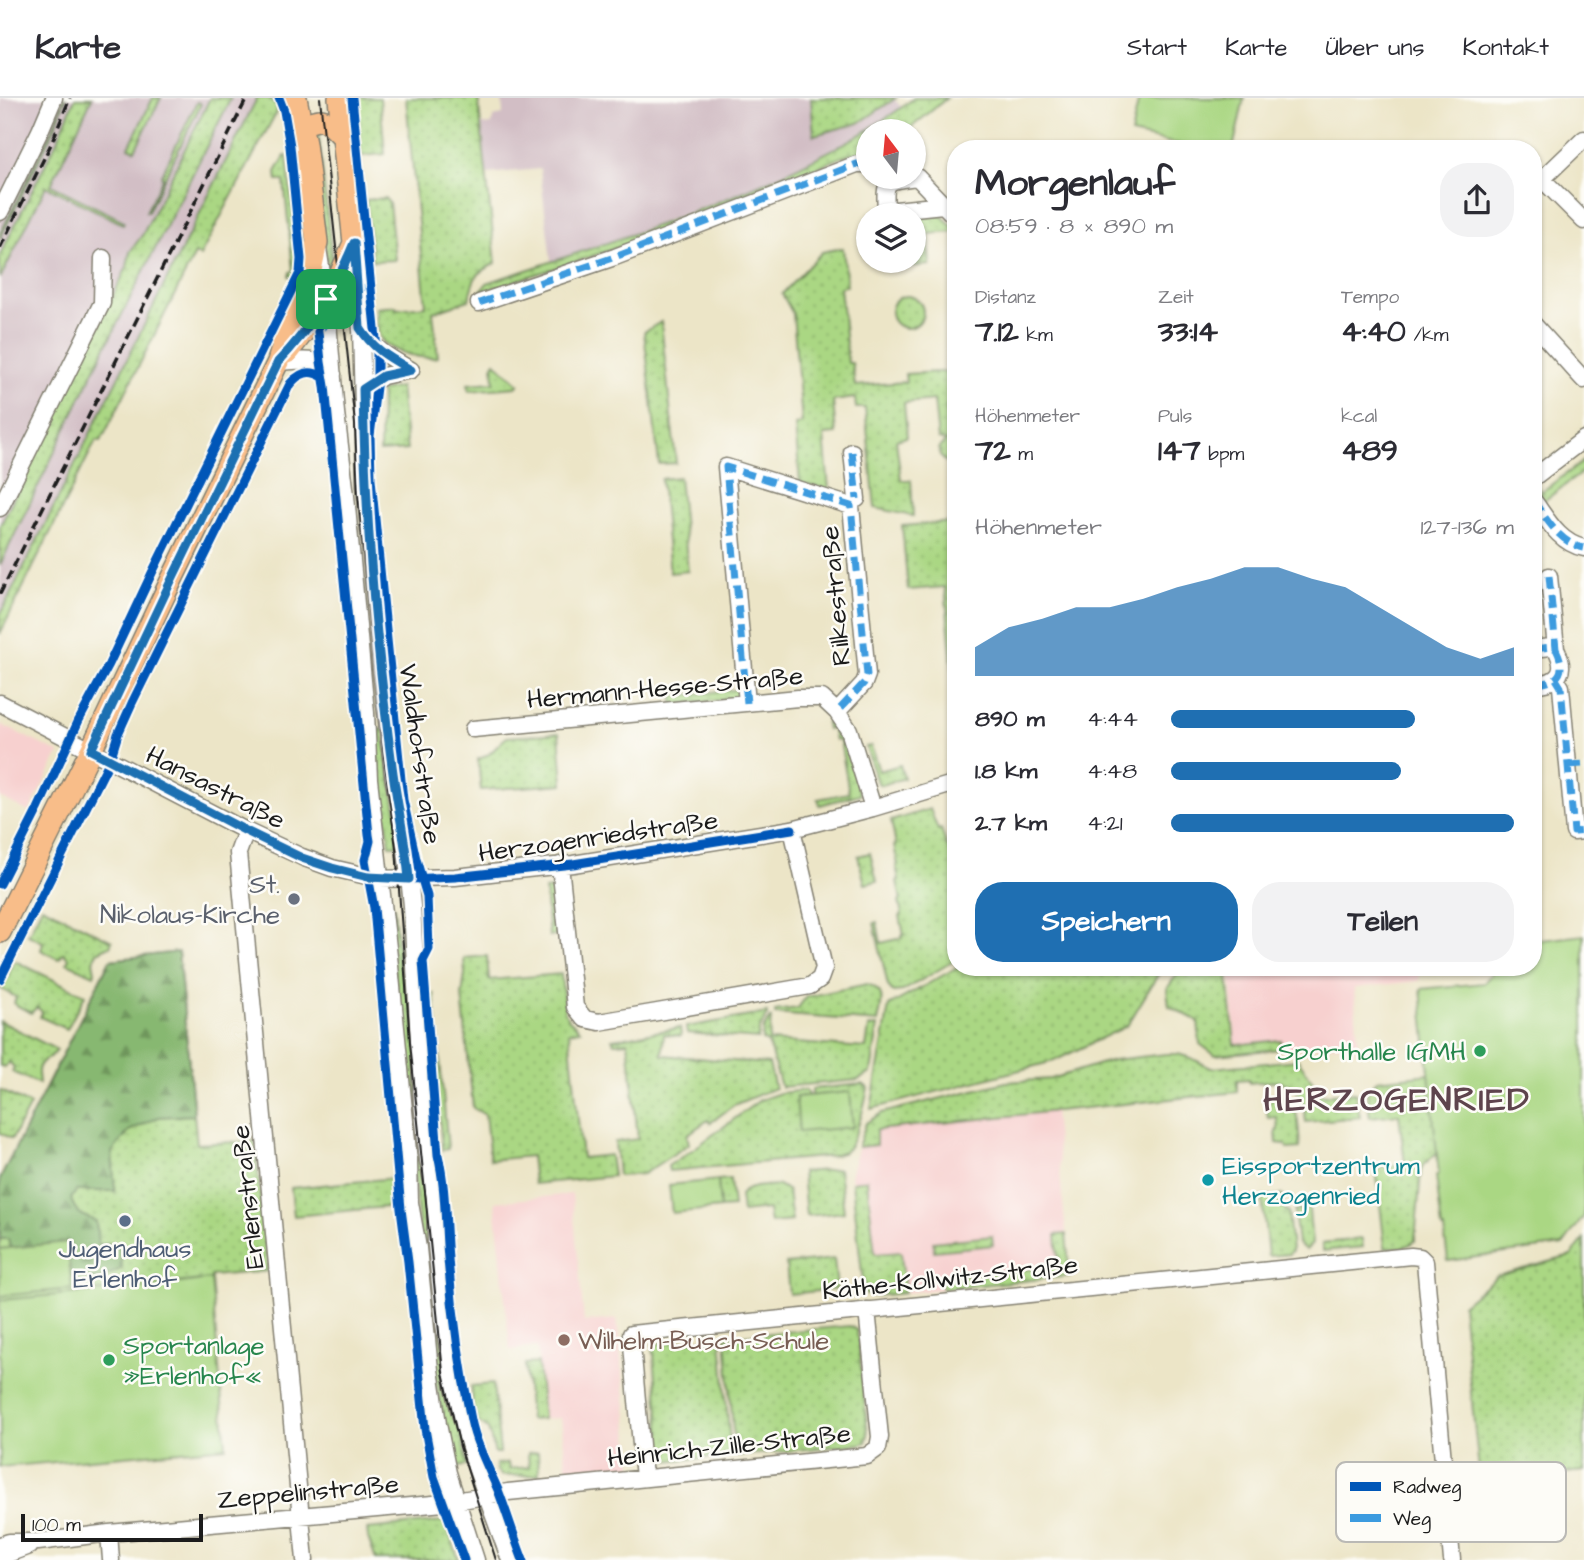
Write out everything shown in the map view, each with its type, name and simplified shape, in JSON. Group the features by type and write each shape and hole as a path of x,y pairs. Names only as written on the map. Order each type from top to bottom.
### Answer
{"main road":[{"name":"Waldhofstraße","path":"296,98 317,242"},
{"name":"Waldhofstraße","path":"339,98 354,243"},
{"path":"302,125 323,119 343,137"},
{"path":"0,932 278,362 308,284 317,242"},
{"path":"278,362 293,346 326,299 354,243"}],"street":[{"path":"0,212 54,98"},
{"path":"1542,179 1584,139"},
{"path":"480,303 615,257 856,164"},
{"path":"1542,186 1584,221"},
{"path":"926,187 947,209"},
{"path":"885,189 886,211 943,205"},
{"name":"Waldhofstraße","path":"317,242 326,299 365,700 369,779 409,1162 410,1203 418,1248 430,1370 448,1474 476,1560"},
{"name":"Waldhofstraße","path":"354,243 363,389 364,464 381,669 412,906 422,1103 436,1205 436,1245 444,1324 459,1410 476,1467 510,1560"},
{"path":"0,508 102,303 103,258"},
{"path":"360,328 377,349 411,370 383,376 363,389"},
{"path":"1542,334 1584,380"},
{"path":"278,362 315,361 324,364 333,374"},
{"path":"1542,471 1584,439"},
{"path":"340,447 351,468 357,469 364,464"},
{"name":"Rilkestraße","path":"836,712 864,683 867,675 852,452"},
{"path":"747,703 726,467 854,503"},
{"path":"1542,512 1562,538 1572,545 1584,548"},
{"path":"1542,684 1556,679 1561,667 1556,649 1549,576"},
{"path":"1542,648 1556,649"},
{"path":"1556,679 1561,687 1576,764 1574,832 1584,831"},
{"name":"Hermann-Hesse-Straße","path":"473,730 798,698 822,698 849,730 873,808"},
{"name":"Hansastraße","path":"0,703 302,858 380,879"},
{"name":"Herzogenriedstraße","path":"380,879 456,877 560,865 792,828 947,786"},
{"path":"560,865 575,1007 585,1019 599,1022 810,986 820,979 824,968 792,828"},
{"name":"Erlenstraße","path":"246,831 238,851 305,1560"},
{"name":"Käthe-Kollwitz-Straße","path":"644,1478 631,1334 1412,1256 1420,1257 1425,1262 1443,1462"},
{"name":"Heinrich-Zille-Straße","path":"487,1495 867,1455 878,1448 880,1437 867,1310"},
{"path":"457,1500 487,1495"},
{"name":"Zeppelinstraße","path":"0,1545 9,1542 38,1542 457,1500"},
{"path":"109,1533 111,1560"},
{"name":"Zeppelinstraße","path":"0,1557 38,1542"},
{"name":"Käthe-Kollwitz-Straße","path":"1450,1542 1452,1560"}],"shaded area":[{"path":"0,98 257,98 0,615"},
{"path":"502,98 810,98 814,135 856,125 856,149 615,240 551,261 540,169 487,174 482,125 492,124 493,117 503,115"},
{"path":"895,100 905,111 890,119 867,119"},
{"path":"0,724 59,753 29,812 0,797"},
{"path":"1231,976 1420,976 1419,981 1354,988 1358,1043 1237,1054"},
{"path":"1051,1079 1070,1276 867,1295 862,1282 851,1172 866,1123 882,1113 1006,1082"},
{"name":"Wilhelm-Busch-Schule","path":"572,1194 584,1322 617,1319 632,1467 567,1474 561,1418 544,1419 537,1347 510,1350 495,1202"}],"green space":[{"path":"64,98 55,128 0,239 0,234 53,127"},
{"path":"75,98 92,98 51,185 124,221 123,224 46,186 0,279 0,255 59,137"},
{"path":"153,98 161,98 135,150 129,147"},
{"path":"210,98 231,98 97,364 0,565 0,526 127,267 130,252 143,234"},
{"path":"257,98 270,98 278,109 200,256 195,254 101,441 96,440 0,634 0,615"},
{"path":"355,98 380,98 385,154 361,156"},
{"path":"406,98 478,98 496,263 476,277 469,300 433,312 438,357 432,358 415,356 390,347 380,337 377,326 376,308 426,306"},
{"path":"811,98 896,98 865,119 856,119 856,124 814,135"},
{"path":"914,98 947,98 922,119 885,119"},
{"path":"1139,98 1244,98 1235,140 1159,140 1131,134"},
{"path":"197,102 201,104 146,212 163,177 161,176"},
{"path":"318,128 333,272 329,278 311,130"},
{"path":"856,136 856,154 851,153 682,225 480,292 487,283 672,220 745,191"},
{"path":"285,156 298,264 294,279 289,276 293,271 284,181 277,181 276,172"},
{"path":"385,198 389,203 395,260 372,261 366,200"},
{"path":"941,215 947,221 947,233 928,234 930,265 926,265 926,216"},
{"path":"843,248 847,286 840,287 848,363 852,363 855,386 906,382 905,374 947,371 947,462 940,456 939,448 946,441 938,439 934,400 904,403 907,437 896,440 901,480 911,480 913,516 875,508 865,408 856,408 855,398 833,401 836,434 824,435 829,490 800,483 795,425 802,423 793,314 782,294 822,252"},
{"path":"907,296 919,300 923,312 919,324 907,328 895,324 891,312 895,300"},
{"path":"661,322 676,463 659,464 644,332"},
{"path":"495,362 519,384 516,387 469,391 468,384 494,382"},
{"path":"400,387 407,450 380,452 381,391"},
{"path":"1584,461 1584,471 1542,502 1542,491"},
{"path":"679,477 688,571 670,573 661,479"},
{"path":"947,522 947,609 945,587 908,590 902,526"},
{"path":"742,689 743,698 673,705 673,696"},
{"path":"831,721 841,734 860,794 820,805 818,799 849,793 840,740 835,740 832,728 827,729 826,723"},
{"path":"383,729 402,845 390,845 373,730"},
{"path":"559,733 563,784 481,790 478,759 490,753 507,737"},
{"path":"871,746 879,771 900,765 904,778 882,785 877,783 866,747"},
{"path":"930,809 947,847 947,965 903,991 893,992 888,986 874,923 877,922 881,943 902,938 904,935 900,916 896,845 891,821"},
{"path":"870,853 877,881 865,884 858,856"},
{"path":"554,889 558,935 549,936 545,890"},
{"path":"42,906 112,941 110,946 97,952 93,961 94,975 67,963 69,958 65,953 58,959 41,950 43,942 28,935"},
{"path":"394,908 399,965 408,965 457,1413 467,1465 454,1468 433,1369 388,909"},
{"path":"1584,935 1584,1216 1563,1245 1448,1261 1436,1176 1439,1175 1421,989 1484,983 1490,976 1542,976 1542,940"},
{"path":"178,952 197,1144 255,1141 268,1271 211,1276 211,1279 167,1284 167,1290 0,1304 0,1179 110,960"},
{"path":"178,952 194,1115 159,1117 129,1131 112,1152 115,1191 76,1191 71,1199 73,1204 80,1214 96,1221 98,1245 120,1243 122,1268 97,1279 70,1275 67,1243 10,1248 8,1239 0,1239 0,1179 110,960"},
{"path":"487,956 489,980 561,974 565,1012 568,1019 580,1030 569,1032 582,1158 610,1155 613,1176 534,1184 531,1156 490,1160 485,1115 473,1108 462,995 464,958"},
{"path":"15,961 85,995 67,1029 40,1017 42,1012 37,1007 31,1013 14,1004 16,997 1,989"},
{"path":"947,973 947,976 1157,976 1127,1026 1054,1061 871,1109 889,1006"},
{"path":"1176,976 1228,976 1235,1045 1281,1040 1280,1049 1215,1055 1200,1044 1198,1021 1169,1006 1167,989"},
{"path":"867,984 878,990 882,999 878,1022 775,1014 775,1011 798,1008 806,997"},
{"path":"429,994 434,994 448,1149 442,1150"},
{"path":"767,1013 758,1039 687,1033 686,1027"},
{"path":"770,1018 769,1041 866,1048 869,1027 878,1026 871,1073 858,1080 781,1087 768,1043 762,1040 763,1030"},
{"path":"0,1021 57,1050 40,1064 39,1084 12,1072 14,1067 9,1062 5,1067 0,1066"},
{"path":"680,1028 681,1036 664,1034 662,1055 769,1064 775,1088 734,1105 710,1123 708,1120 687,1135 689,1144 643,1174 618,1176 615,1142 638,1139 628,1042 614,1043 612,1039"},
{"path":"1166,1054 1191,1058 1211,1068 1298,1060 1322,1095 1355,1092 1360,1117 1306,1122 1301,1098 1290,1085 1273,1082 1249,1083 1249,1079 1237,1080 1237,1092 876,1130 876,1145 858,1147 866,1123 882,1113 1006,1082 1051,1079 1113,1060"},
{"path":"1430,1074 1438,1152 1423,1165 1421,1171 1415,1241 1405,1246 1385,1248 1376,1169 1405,1164 1399,1114 1370,1117 1367,1092 1377,1080"},
{"path":"863,1084 868,1088 856,1132 844,1152 833,1156 669,1171 668,1166 760,1100 780,1093 806,1090 808,1096 812,1096 812,1089"},
{"path":"0,1090 30,1105 12,1139 0,1133"},
{"path":"850,1092 853,1127 799,1132 796,1097"},
{"path":"1280,1095 1292,1104 1295,1110 1300,1148 1288,1149 1285,1144 1277,1143 1277,1117 1268,1118 1267,1106 1272,1098"},
{"path":"839,1169 844,1212 806,1216 802,1172"},
{"path":"394,1178 396,1206 294,1216 291,1188"},
{"path":"730,1179 733,1207 720,1208 718,1180"},
{"path":"718,1180 720,1208 672,1213 669,1185"},
{"path":"867,1180 875,1254 901,1252 905,1293 872,1296 864,1292 852,1182"},
{"path":"779,1185 788,1191 792,1221 770,1223 768,1209 742,1212 740,1195 743,1192"},
{"path":"1282,1195 1283,1201 1280,1202 1281,1207 1288,1211 1292,1251 1289,1254 1268,1256 1262,1197"},
{"path":"1305,1199 1308,1199 1312,1244 1306,1250 1298,1244 1294,1211 1305,1209"},
{"path":"1066,1234 1070,1276 942,1289 941,1278 1059,1266 1056,1235"},
{"path":"992,1236 993,1245 934,1251 933,1242"},
{"path":"1362,1239 1363,1247 1323,1251 1322,1243"},
{"path":"1584,1239 1584,1471 1566,1473 1566,1462 1478,1462 1462,1305 1497,1276 1571,1256"},
{"path":"67,1242 72,1289 0,1296 0,1249"},
{"path":"834,1259 837,1289 789,1294 786,1264"},
{"name":"Sportanlage »Erlenhof«","path":"211,1279 226,1447 0,1467 0,1300"},
{"path":"850,1326 857,1330 868,1435 866,1442 735,1456 726,1337"},
{"path":"721,1338 731,1456 663,1461 653,1344"},
{"path":"538,1363 543,1419 530,1420 525,1364"},
{"path":"493,1384 500,1453 495,1453 488,1429 474,1419 471,1386"},
{"path":"538,1452 539,1475 502,1476 497,1471 496,1464 508,1463 509,1469 529,1467 528,1453"},
{"path":"445,1521 459,1560 376,1560 367,1529"}],"tram line":[{"path":"320,98 355,424 358,493 374,663 396,848 410,1042 443,1372 460,1447 496,1560"}],"railway":[{"path":"0,248 52,142 70,98"},
{"path":"0,594 247,98"}],"marked path":[{"path":"479,303 615,257 856,164"},
{"path":"318,332 347,293 370,286 371,291"},
{"path":"852,452 857,499"},
{"path":"747,703 726,467 851,506 867,675 864,683 837,712"},
{"path":"1542,512 1561,536 1584,548"},
{"path":"1549,576 1556,649"},
{"path":"1542,648 1556,649 1561,663 1556,678 1542,683"},
{"path":"1556,679 1561,687 1574,832 1584,831"},
{"path":"1568,765 1584,764"}],"cycle path":[{"path":"0,884 300,273 290,146 279,98"},
{"path":"352,98 377,349 377,379 370,436 371,479 403,800 427,896 429,949 423,961 453,1311 473,1429 523,1560"},
{"path":"300,273 314,292 325,386 370,841 365,860 374,908 401,1209 425,1429 434,1477 464,1560"},
{"path":"0,979 110,760 132,703 290,384 305,373 323,377"},
{"path":"409,879 455,877 573,864 792,829"}],"place":[{"name":"St. Nikolaus-Kirche","path":"294,899"},
{"name":"Sporthalle IGMH","path":"1480,1051"},
{"name":"Eissportzentrum Herzogenried","path":"1208,1180"},
{"name":"Jugendhaus Erlenhof","path":"125,1221"},
{"name":"Wilhelm-Busch-Schule","path":"564,1340"},
{"name":"Sportanlage »Erlenhof«","path":"109,1360"}],"district":[{"name":"HERZOGENRIED","path":"1397,1098"}],"route":[{"path":"354,243 360,328 383,354 411,370 383,376 363,389 365,485 381,669 393,775 409,879 368,877 302,858 91,750 278,362 293,346 326,299 354,243"}]}
